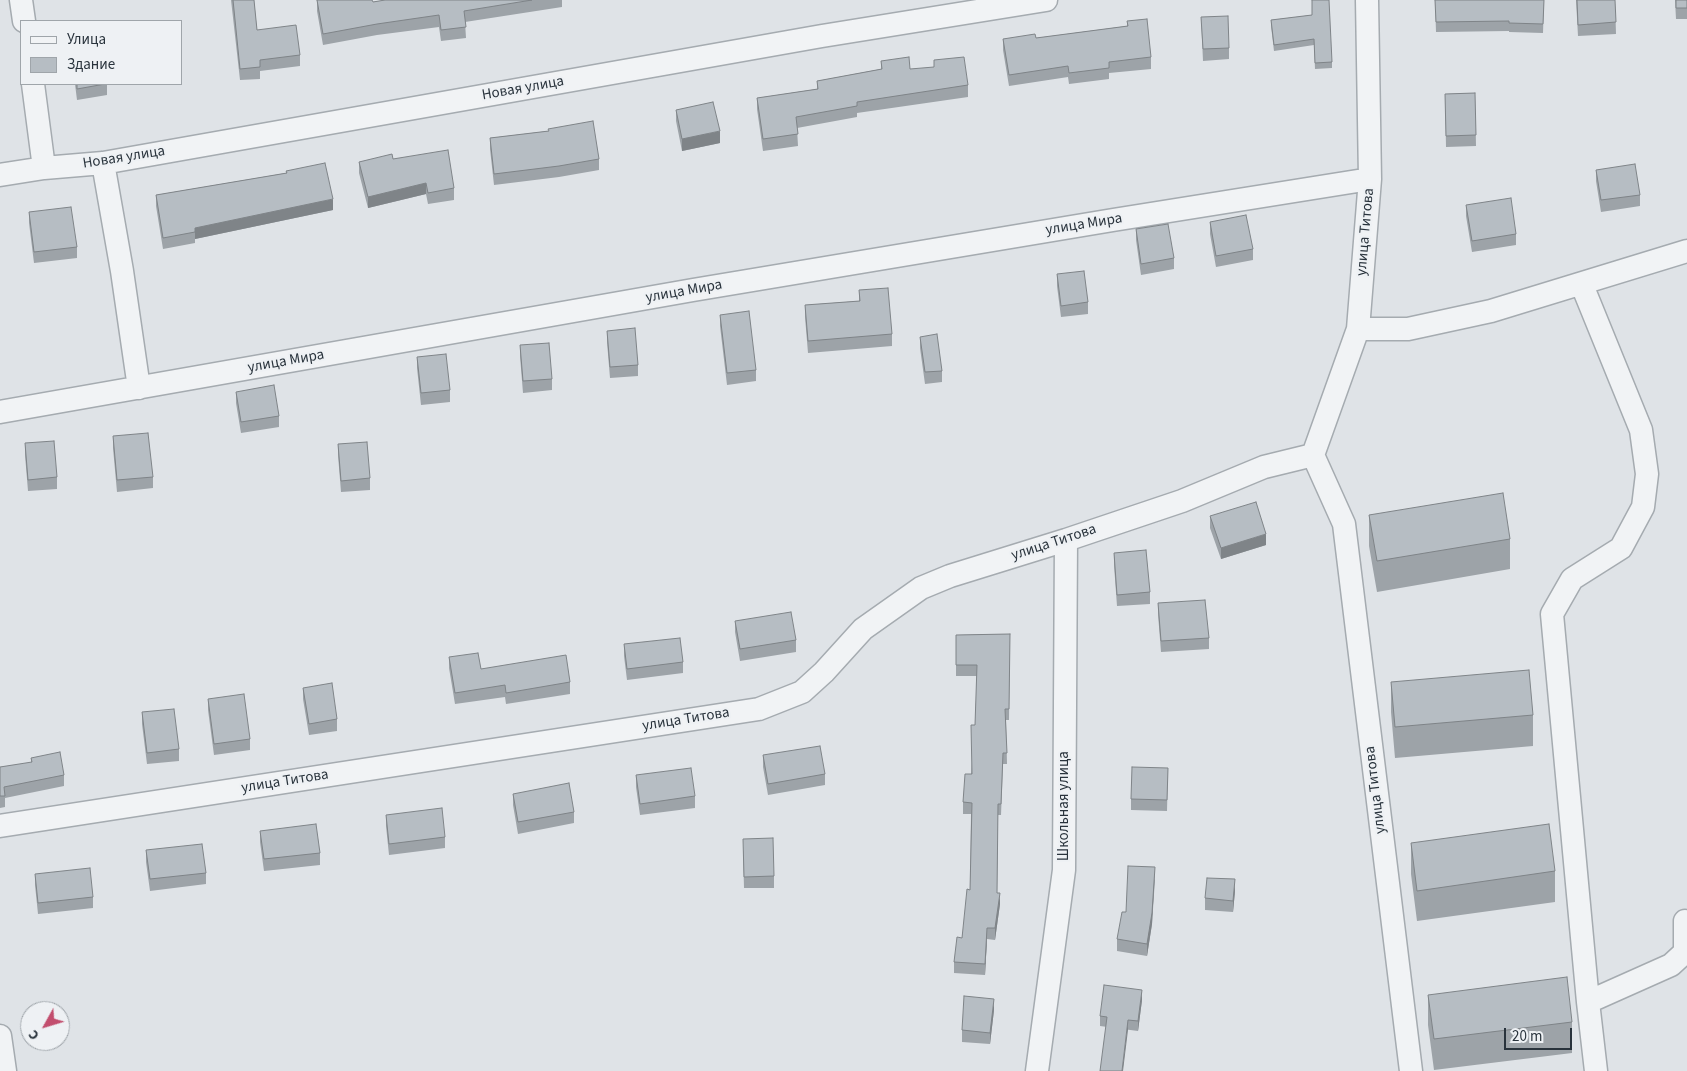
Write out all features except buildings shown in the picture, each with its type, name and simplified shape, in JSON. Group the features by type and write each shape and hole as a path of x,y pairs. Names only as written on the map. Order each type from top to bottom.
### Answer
{"street":[{"path":"21,0 24,20"},
{"name":"Новая улица","path":"0,175 44,168 103,163 822,36 1046,0"},
{"name":"улица Титова","path":"1367,0 1370,180 1358,329 1313,455 1344,524 1410,1071"},
{"path":"33,85 44,168"},
{"path":"103,163 122,271 139,388"},
{"name":"улица Мира","path":"0,412 683,292 1113,220 1370,180"},
{"path":"1358,329 1408,329 1490,312 1687,251"},
{"path":"1582,284 1641,430 1647,474 1643,507 1621,548 1572,579 1552,614 1596,1071"},
{"name":"улица Титова","path":"0,826 759,709 802,692 824,672 864,629 921,588 950,576 1182,501 1264,467 1313,455"},
{"name":"Школьная улица","path":"1037,1071 1064,870 1066,540"},
{"path":"1588,1002 1671,965 1685,952 1685,921"},
{"path":"0,1036 5,1071"}]}
